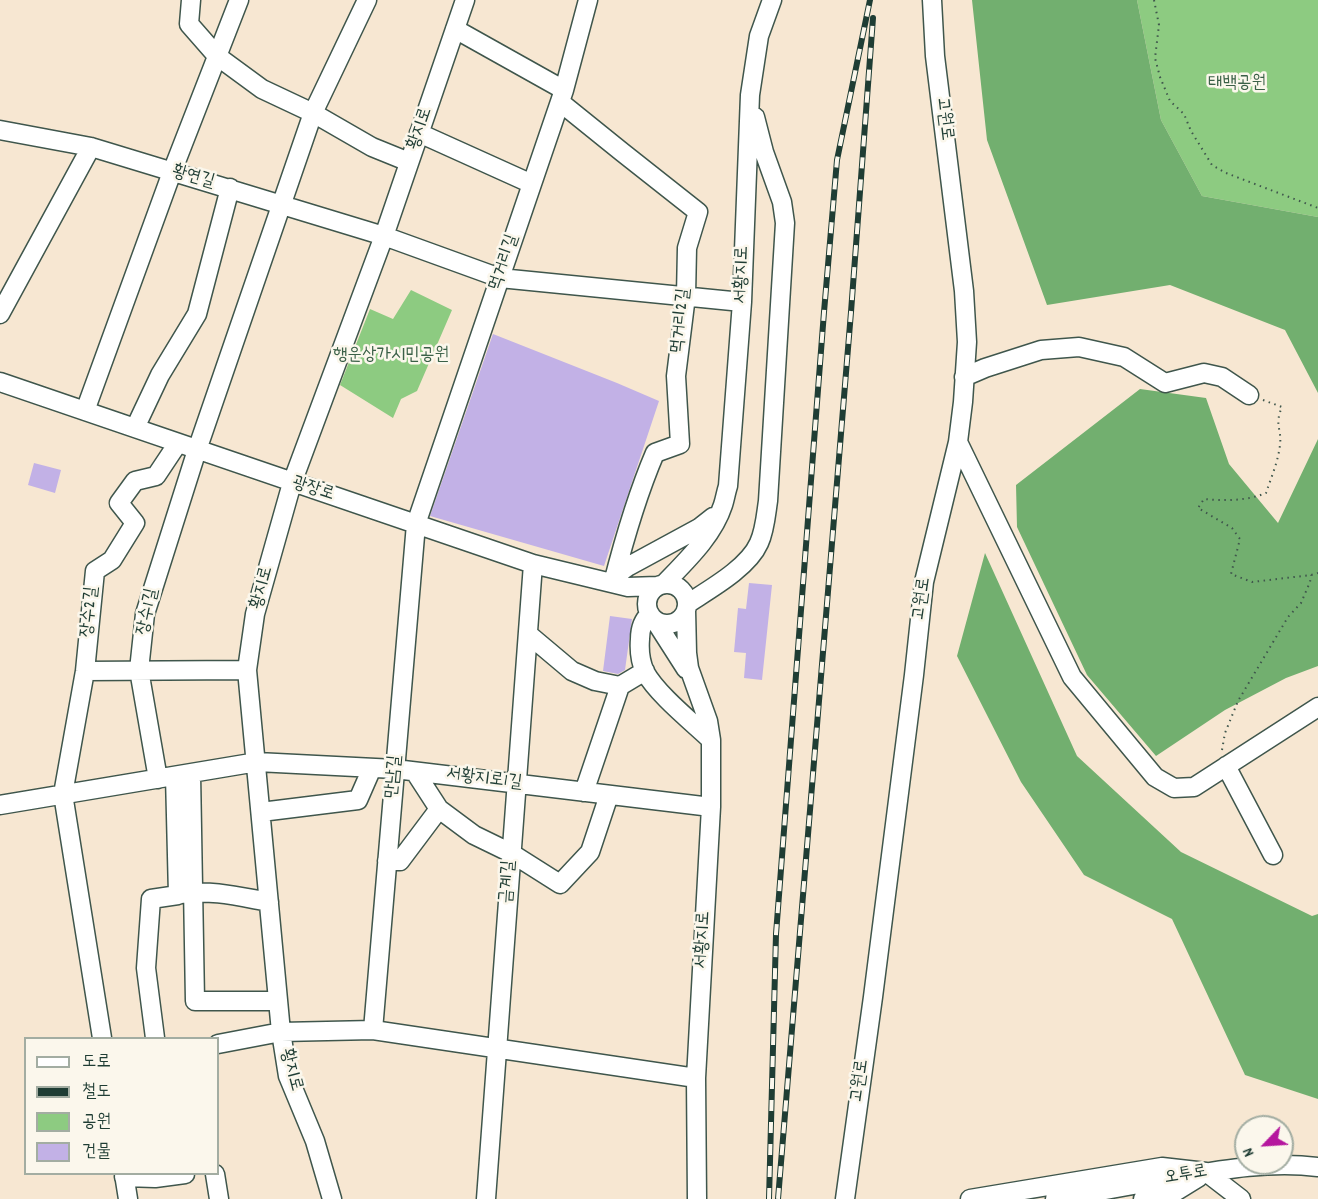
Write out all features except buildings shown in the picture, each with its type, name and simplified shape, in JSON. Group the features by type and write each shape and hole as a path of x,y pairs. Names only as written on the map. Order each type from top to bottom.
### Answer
{"street":[{"path":"191,0 189,24 218,56 262,90 313,112 372,147 409,162"},
{"path":"85,411 172,172 239,0"},
{"name":"장수1길","path":"278,1001 195,1001 175,776 140,670 145,614 197,450 313,112 367,0"},
{"name":"황지로","path":"332,1199 315,1141 288,1076 280,1032 247,670 255,614 292,483 384,236 465,0"},
{"name":"먹거리길","path":"416,524 562,96 588,0"},
{"name":"서황지로","path":"700,545 723,505 728,486 742,302 750,94 759,36 772,0"},
{"name":"고원로","path":"845,1199 878,962 924,582 958,442 967,342 964,291 935,57 932,0"},
{"path":"455,29 562,96"},
{"path":"685,602 725,578 754,554 760,541 768,501 785,223 782,202 764,152 750,94"},
{"name":"먹거리2길","path":"562,96 622,152 698,212 687,248 686,296 676,376 680,444 655,453 621,551 620,585"},
{"name":"황연길","path":"0,130 92,147 384,236 500,278 742,302"},
{"path":"419,133 532,184"},
{"path":"0,314 92,147"},
{"path":"135,428 160,375 197,314 230,188"},
{"path":"964,377 1041,350 1079,347 1124,357 1165,383 1204,373 1222,377 1249,395"},
{"name":"광장로","path":"0,382 533,564 620,585 661,585"},
{"path":"958,442 1072,677 1155,777 1174,788 1194,787 1318,708"},
{"name":"장수2길","path":"102,1037 63,794 86,671 95,571 111,560 135,523 118,503 135,481 156,476 178,443"},
{"path":"700,545 692,562 682,616 672,623 666,624 651,614 620,585 619,573 699,528 711,519 723,505"},
{"name":"만남길","path":"373,1029 416,524"},
{"path":"694,684 651,614 647,602 652,590 661,585 700,545"},
{"name":"금계길","path":"486,1199 533,564"},
{"path":"661,585 671,584 685,602 687,653 694,684"},
{"path":"651,614 645,618 640,628 639,653 645,671 657,688 711,740"},
{"path":"528,634 572,671 596,681 620,686"},
{"path":"86,671 247,670"},
{"path":"584,792 620,686 645,671"},
{"name":"서황지로","path":"694,684 708,721 711,740 711,807 696,1078 697,1199"},
{"name":"서황지로1길","path":"0,805 257,762 395,769 711,807"},
{"path":"261,812 357,800 372,768"},
{"path":"1221,770 1273,855"},
{"path":"415,772 439,809 474,835 511,853 560,884 590,852 609,795"},
{"path":"387,861 400,861 439,809"},
{"path":"155,1037 147,968 151,899 185,894 222,894 269,902"},
{"path":"219,1044 280,1032 373,1029 696,1078"},
{"name":"오투로","path":"1055,1199 1206,1172 1272,1164 1318,1167"},
{"path":"970,1199 1162,1167 1206,1172 1241,1199"},
{"path":"1143,1199 1170,1195 1206,1172"},
{"path":"128,1199 124,1175 155,1178 172,1175"},
{"path":"215,1175 219,1199"}],"path":[{"path":"1154,0 1159,24 1155,58 1161,77 1170,101 1184,114 1191,131 1212,165 1226,173 1318,208"},
{"path":"1249,395 1282,407 1277,418 1281,441 1279,452 1266,494 1257,497 1220,500 1203,499 1198,508 1232,528 1240,539 1231,574 1252,582 1318,573"},
{"path":"1221,770 1220,761 1225,733 1238,701 1288,616 1300,603 1311,575"}],"green space":[{"path":"972,0 1137,0 1161,120 1202,196 1318,217 1318,393 1285,330 1170,285 1047,305 987,140"},
{"name":"태백공원","path":"1137,0 1318,0 1318,217 1202,196 1161,120"},
{"name":"행운상가시민공원","path":"411,290 452,310 417,391 401,399 393,418 340,385 370,309 393,319"},
{"path":"1140,389 1206,398 1229,464 1278,523 1318,439 1318,666 1286,678 1225,710 1156,756 1087,675 1017,527 1016,485"},
{"path":"985,553 1077,756 1181,852 1312,916 1318,914 1318,1099 1245,1075 1172,919 1084,875 1021,782 957,656"}],"railway":[{"path":"769,1199 776,934 824,312 837,160 870,0"},
{"path":"778,1199 873,18"}]}
